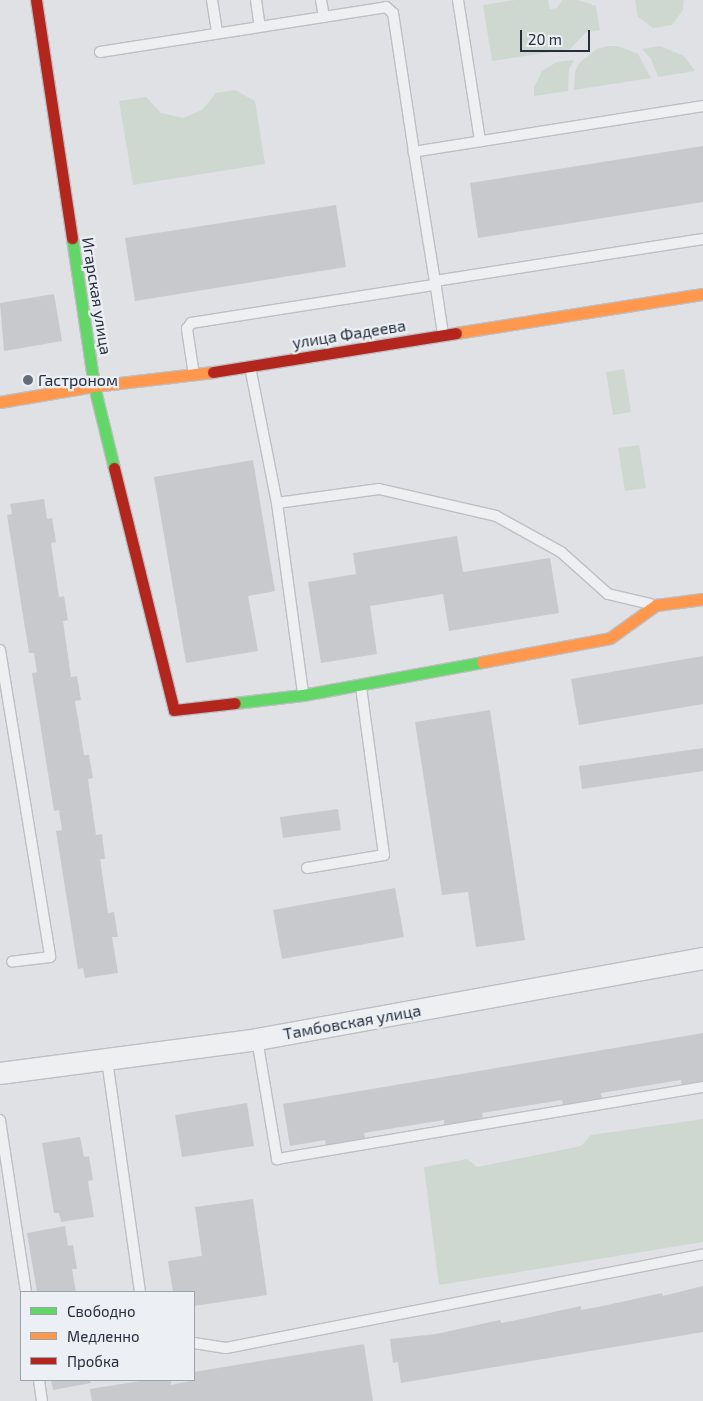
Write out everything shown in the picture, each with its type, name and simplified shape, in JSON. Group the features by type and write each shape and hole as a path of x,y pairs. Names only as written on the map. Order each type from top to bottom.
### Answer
{"street":[{"name":"Игарская улица","path":"36,0 94,386 174,710 303,695"},
{"name":"улица Фадеева","path":"0,402 94,386 194,375 703,294"},
{"path":"303,695 610,638 656,605 703,599"},
{"name":"Тамбовская улица","path":"0,1073 256,1039 703,958"}],"lane":[{"path":"212,0 217,33"},
{"path":"256,0 260,27"},
{"path":"321,0 324,17"},
{"path":"458,0 480,142"},
{"path":"100,52 390,8 443,335"},
{"path":"414,152 703,106"},
{"path":"194,375 187,329 191,323 703,239"},
{"path":"250,366 278,504 303,695"},
{"path":"278,504 379,488 496,516 561,552 608,594 656,605"},
{"path":"0,650 50,957 12,962"},
{"path":"307,868 384,855 361,685"},
{"path":"256,1039 277,1159 703,1087"},
{"path":"107,1060 140,1291"},
{"path":"0,1120 26,1291"},
{"path":"195,1343 226,1348 703,1254"},
{"path":"39,1381 42,1401"}],"shaded area":[{"path":"515,0 548,0 550,9 557,8 562,0 578,0 596,6 600,30 586,32 570,49 492,61 483,5"},
{"path":"635,0 684,0 683,10 672,25 653,28 638,17"},
{"path":"607,46 618,46 638,54 651,78 574,90 575,72 580,62 597,49"},
{"path":"660,46 684,56 695,71 658,77 651,59 642,49"},
{"path":"574,60 569,69 568,91 534,96 534,87 542,71 557,62"},
{"path":"235,90 255,101 265,164 133,185 119,101 146,97 161,113 183,118 202,110 216,93"},
{"path":"624,369 631,412 613,415 606,372"},
{"path":"639,445 646,488 625,491 618,448"},
{"path":"703,1119 703,1242 439,1285 424,1167 467,1159 477,1167 581,1146 591,1135"}],"building":[{"path":"703,146 703,202 478,238 470,183"},
{"path":"336,205 346,267 135,301 125,238"},
{"path":"54,294 62,341 4,351 0,303"},
{"path":"253,460 275,591 248,596 258,651 186,663 154,477"},
{"path":"44,499 47,519 52,518 56,542 51,543 59,597 64,596 68,620 63,621 71,677 77,676 81,700 75,701 84,755 89,755 93,778 88,779 96,835 102,834 105,859 100,859 108,913 114,912 118,937 112,937 118,973 85,978 83,968 78,969 56,831 62,830 59,810 54,811 32,673 37,672 34,653 29,653 7,515 12,514 10,504"},
{"path":"457,536 463,572 550,558 559,613 449,631 443,594 370,606 377,654 321,663 308,582 356,574 353,553"},
{"path":"703,656 703,704 579,725 571,679"},
{"path":"490,710 525,940 476,947 468,892 442,895 415,722"},
{"path":"703,748 703,771 582,789 579,766"},
{"path":"338,809 341,830 283,838 280,817"},
{"path":"395,888 404,937 282,959 273,910"},
{"path":"703,1033 703,1081 682,1085 681,1080 601,1093 602,1098 582,1102 563,1105 562,1100 482,1113 483,1118 464,1122 444,1125 444,1120 364,1133 365,1138 326,1145 325,1140 290,1146 283,1104"},
{"path":"247,1103 254,1146 182,1157 175,1115"},
{"path":"80,1137 84,1157 89,1156 93,1180 88,1181 94,1217 61,1222 59,1213 54,1213 42,1143"},
{"path":"253,1199 267,1295 195,1306 195,1291 173,1291 168,1261 202,1256 195,1207"},
{"path":"65,1226 68,1246 73,1245 77,1269 72,1269 76,1291 37,1291 27,1233"},
{"path":"703,1286 703,1332 401,1383 398,1362 393,1363 390,1339 436,1334 500,1320 501,1323 581,1306 581,1310 662,1293 663,1296"},
{"path":"364,1344 373,1401 92,1401 90,1389 141,1381 171,1381 171,1385 195,1381 195,1372"},
{"path":"51,1381 90,1381 91,1383 53,1390"}],"traffic: fast":[{"path":"72,238 94,386 114,468"},
{"path":"235,703 303,695 482,662"}],"traffic: slow":[{"path":"456,333 703,294"},
{"path":"0,402 94,386 213,372"},
{"path":"482,662 610,638 656,605 703,599"}],"traffic: jam":[{"path":"36,0 72,238"},
{"path":"213,372 456,333"},
{"path":"114,468 174,710 235,703"}],"place":[{"name":"Гастроном","path":"28,380"}]}
